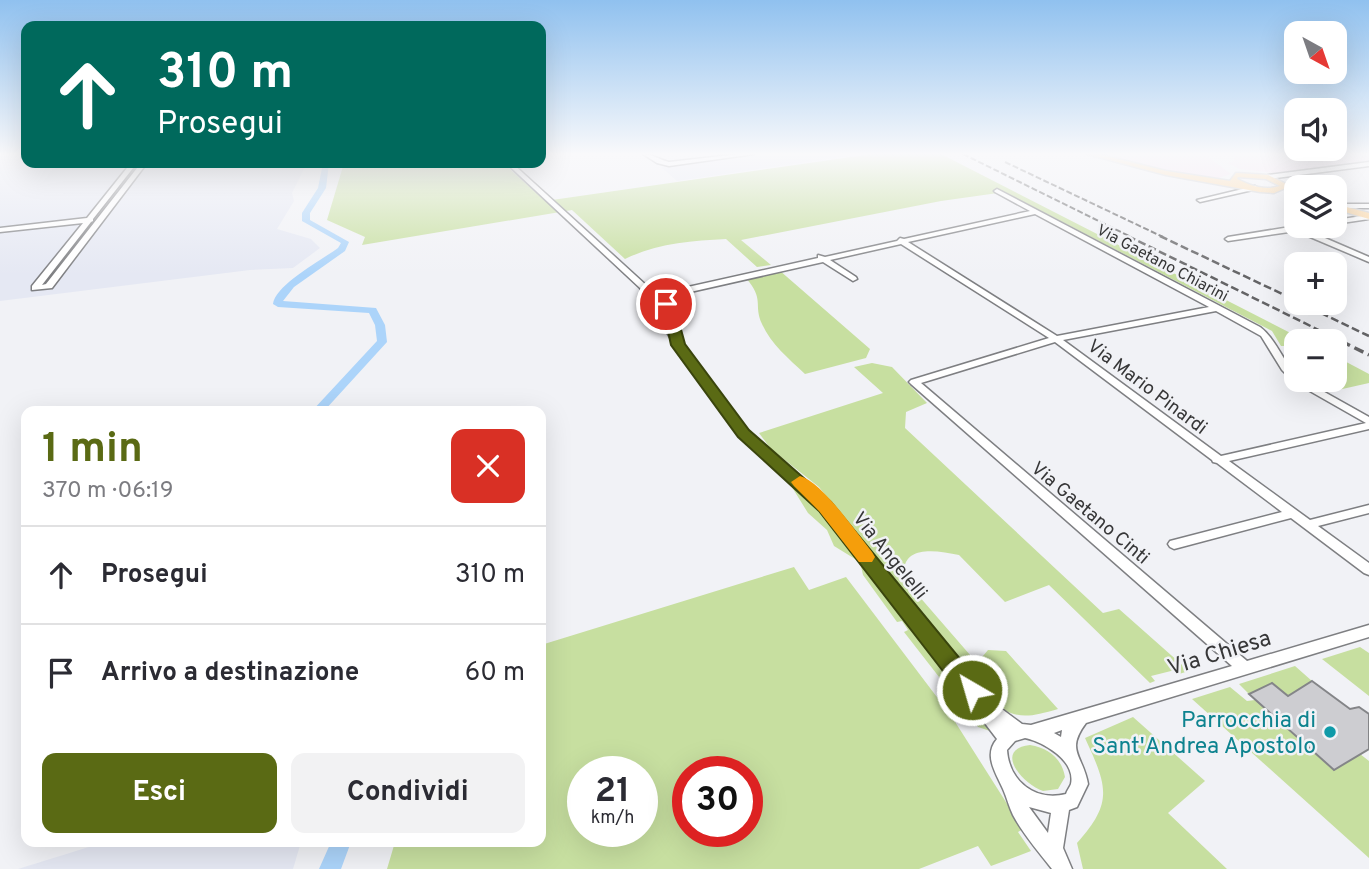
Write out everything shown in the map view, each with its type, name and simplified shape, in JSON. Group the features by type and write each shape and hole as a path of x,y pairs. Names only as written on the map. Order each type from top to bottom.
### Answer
{"main road":[{"path":"1347,210 1369,216"}],"street":[{"path":"109,195 35,288 49,286 120,195"},
{"name":"Via Angelelli","path":"541,195 565,212 628,271 651,298 678,345 744,434 825,506 982,704 1019,734"},
{"name":"Via Gaetano Chiarini","path":"1003,195 1264,332 1284,369"},
{"path":"1199,200 1224,195"},
{"path":"1347,206 1369,206"},
{"path":"651,298 734,276 1034,212"},
{"path":"1347,220 1369,216"},
{"path":"0,230 101,219"},
{"path":"1228,239 1284,230"},
{"path":"1319,238 1369,260"},
{"name":"Via Mario Pinardi","path":"900,240 1056,340 1369,570"},
{"path":"821,257 853,279"},
{"path":"628,271 648,287 678,293"},
{"path":"678,293 664,310 674,326 678,345"},
{"path":"1056,340 1217,308"},
{"name":"Via Gaetano Cinti","path":"1056,340 914,382 1245,668"},
{"name":"Via Gaetano Chiarini","path":"1317,392 1369,423"},
{"path":"1217,460 1369,423"},
{"path":"1307,525 1369,509"},
{"path":"1174,544 1293,514"},
{"name":"Via Chiesa","path":"1019,734 1365,636"},
{"path":"1066,751 1070,731 1081,717"},
{"path":"1009,783 1034,802 1062,805 1071,801 1080,784 1079,773 1066,751 1056,742 1019,734 998,757 1020,810 1060,863"},
{"path":"1060,863 1054,848 1062,805"}],"shaded area":[{"path":"0,195 292,195 294,201 277,229 311,239 320,248 293,268 250,270 0,301"},
{"path":"89,847 300,847 293,869 18,869"}],"green space":[{"path":"335,195 538,195 545,201 590,195 987,195 741,240 771,265 757,267 726,239 662,246 625,259 572,210 362,245 365,237 327,220"},
{"path":"1010,195 1020,195 1284,330 1284,346 1281,346 1272,331"},
{"path":"779,270 870,349 866,358 805,374 787,357 762,324 757,297 746,278"},
{"path":"1347,362 1369,374 1369,383 1347,388"},
{"path":"872,363 892,367 927,403 906,412 905,428 1103,613 1119,609 1189,671 1179,674 1175,670 1151,676 1155,681 1150,683 1049,585 1005,602 959,555 930,551 913,555 904,568 905,580 977,663 988,650 1006,651 1058,709 1022,716 1007,712 989,701 819,487 771,449 759,433 883,393 854,367"},
{"path":"790,484 795,485 823,514 993,732 978,727 904,632 908,630 902,621 897,622 863,575 860,562 834,546 827,530 808,513"},
{"path":"794,567 809,590 846,577 952,717 1023,829 1018,832 1031,851 991,866 978,846 919,869 387,869 394,847 546,847 546,643"},
{"path":"1360,647 1369,653 1369,696 1322,659"},
{"path":"1295,666 1312,681 1288,696 1272,683 1249,694 1239,684"},
{"path":"1230,687 1247,701 1255,700 1333,770 1360,754 1369,761 1369,858 1192,699"},
{"path":"1133,717 1205,781 1168,813 1227,869 1083,869 1077,843 1097,816 1103,793 1098,769 1085,738"},
{"path":"1030,745 1049,752 1058,760 1065,777 1058,789 1043,791 1035,787 1015,767 1013,753"}],"building":[{"name":"Parrocchia di Sant'Andrea Apostolo","path":"1312,681 1350,709 1359,707 1369,714 1369,749 1334,770 1249,694 1272,683 1288,696"}],"waterway":[{"path":"318,195 306,213 306,221 345,242 342,249 291,285 278,299 278,304 373,310 380,325 382,342 323,406"},
{"path":"330,869 339,847"}],"railway":[{"path":"1045,195 1131,237"},
{"path":"1074,195 1163,237"},
{"path":"1128,236 1317,329"},
{"path":"1160,236 1284,295"},
{"path":"1325,315 1369,336"},
{"path":"1347,344 1369,355"}],"slow traffic":[{"path":"800,482 825,506 866,557"}],"place":[{"name":"Parrocchia di Sant'Andrea Apostolo","path":"1330,732"}],"route":[{"path":"666,304 664,310 674,326 678,345 744,434 825,506 972,690"}]}
